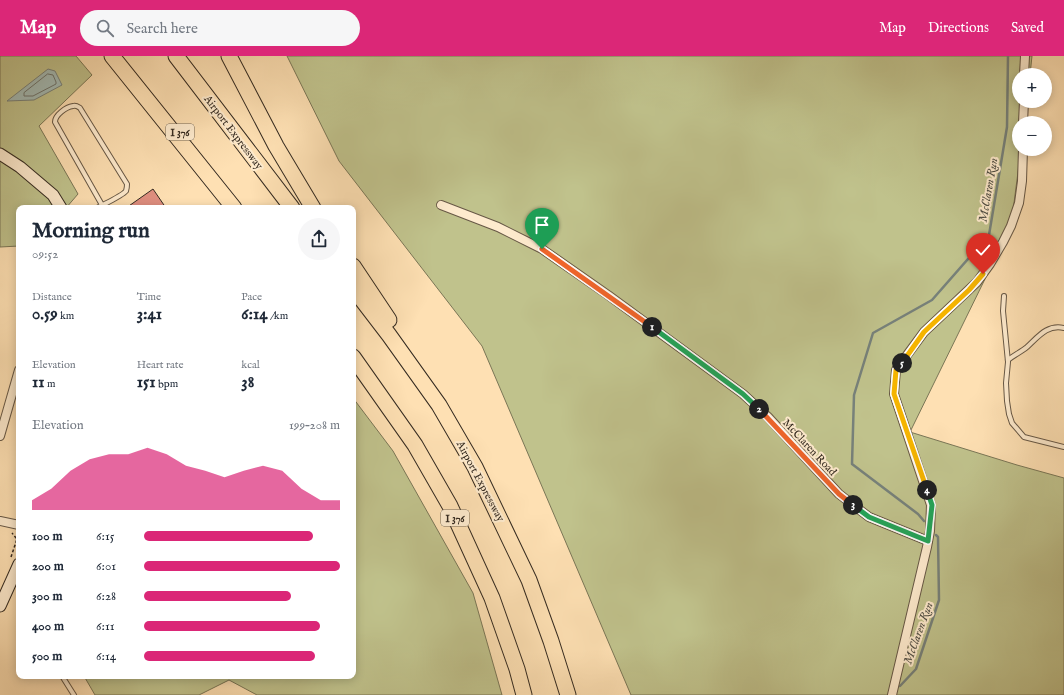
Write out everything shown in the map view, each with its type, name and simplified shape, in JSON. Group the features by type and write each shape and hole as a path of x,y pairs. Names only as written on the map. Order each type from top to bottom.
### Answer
{"highway":[{"path":"112,56 232,205"},
{"name":"I 376","path":"122,56 237,205"},
{"name":"Airport Expressway","path":"176,56 290,205"},
{"path":"229,56 276,146 311,205"},
{"path":"356,270 462,426 497,497 529,580"},
{"name":"Airport Expressway","path":"356,292 439,405 475,467 529,580 551,640 568,695"},
{"name":"I 376","path":"356,362 415,446 450,506 492,598 517,669 524,695"}],"street":[{"path":"1024,68 1025,56"},
{"path":"0,154 20,167 53,195 58,205"},
{"path":"892,695 928,541 932,505 894,394 896,370 924,332 977,282 990,264 1014,219 1019,203 1022,181 1023,156"},
{"name":"McClaren Road","path":"441,205 498,227 542,249 608,295 743,394 768,418 839,494 869,517 928,541"},
{"path":"0,436 16,380"},
{"path":"0,521 16,524"},
{"path":"0,606 14,562"}],"lane":[{"path":"71,106 80,108 127,184 127,189 124,192 102,205 55,122 57,115 71,106"},
{"path":"1004,296 1003,311 1008,360 1006,383 1009,414 1016,429 1024,437 1064,447"},
{"path":"1008,360 1024,349 1038,335 1047,329 1054,327 1064,328"},
{"path":"64,679 74,695"}],"path":[{"path":"12,532 16,538"},
{"path":"14,562 16,547"}],"green space":[{"path":"0,56 76,56 92,75 39,126 78,194 69,205 16,205 16,246 0,247"},
{"path":"287,56 1032,56 1031,68 1012,68 1012,108 1026,108 1025,116 1012,116 1012,156 1020,156 1011,226 910,432 1064,478 1064,695 631,695 482,346 339,161"},
{"path":"356,402 393,451 473,593 502,695 257,695 229,680 199,695 95,695 86,679 356,679"}],"water":[{"path":"48,69 55,71 62,85 34,100 7,101"}],"building":[{"path":"153,189 164,205 130,205"}],"waterway":[{"name":"McClaren Run","path":"924,521 918,514 852,464 854,395 873,333 932,300 989,235 1007,127 1008,56"},
{"name":"McClaren Run","path":"900,686 916,669 939,600 938,537 936,535"}],"route":[{"path":"542,249 608,295 743,394 768,418 839,494 869,517 928,541 932,505 894,394 896,370 924,332 969,290 983,274"}]}
